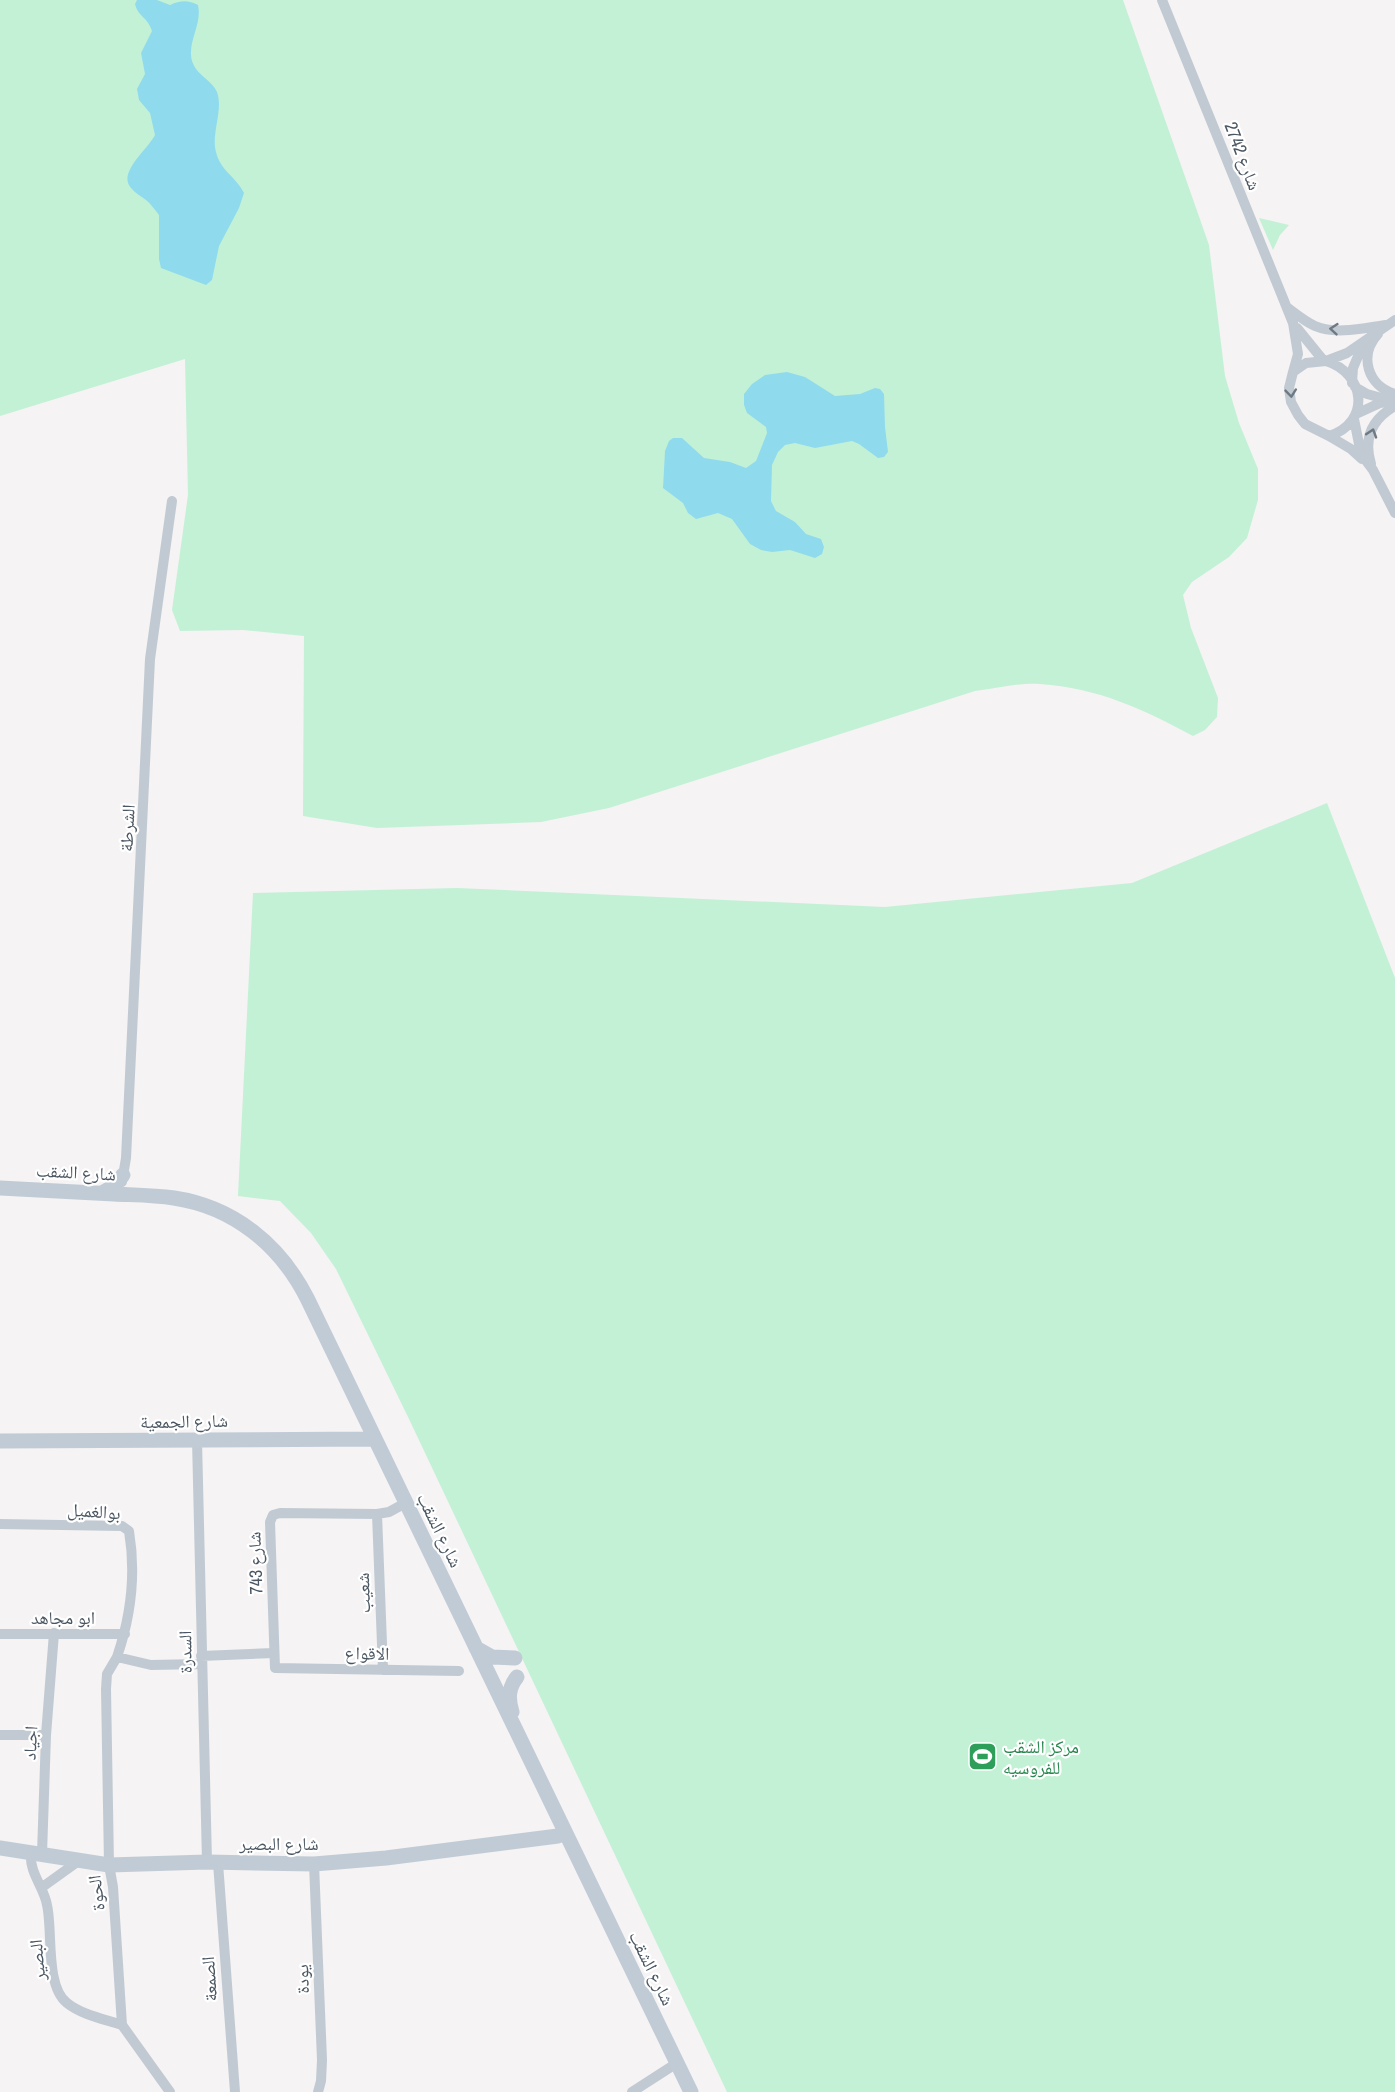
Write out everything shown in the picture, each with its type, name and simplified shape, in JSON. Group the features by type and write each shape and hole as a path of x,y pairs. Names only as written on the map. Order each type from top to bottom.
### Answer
{"street":[{"name":"شارع 2742","path":"1162,0 1288,308 1298,354 1293,372"},
{"path":"1288,308 1315,326 1326,328 1345,330 1390,323"},
{"name":"شارع 2742","path":"1293,323 1324,361"},
{"path":"1372,470 1351,448 1305,424 1291,402 1289,388 1293,372 1306,363 1324,361 1347,353 1390,323"},
{"path":"1390,323 1374,339 1367,360 1369,373 1376,384 1394,400"},
{"path":"1364,341 1353,368 1358,403 1355,417 1361,454 1395,513"},
{"path":"1324,361 1341,367 1354,385 1368,394 1394,400"},
{"path":"1329,436 1342,432 1355,417 1394,400"},
{"path":"1372,470 1368,443 1371,430 1394,400"},
{"name":"الشرطة","path":"125,1194 150,659 172,501"},
{"path":"102,1193 114,1186 125,1174 136,1189 145,1195"},
{"name":"شارع الشقب","path":"0,1188 22,1192 175,1204 208,1213 240,1228 268,1251 291,1280 348,1390"},
{"name":"شارع الشقب","path":"0,1194 102,1193 176,1198 210,1208 243,1224 267,1243 288,1266 302,1287 371,1439 535,1768 674,2066 682,2092"},
{"name":"شارع الشقب","path":"371,1439 400,1506 558,1836 674,2066 691,2092"},
{"name":"شارع الجمعية","path":"0,1442 371,1439"},
{"name":"السدرة","path":"197,1440 201,1660 212,1862"},
{"name":"شارع 743","path":"274,1668 270,1522 273,1515 280,1513 377,1514 389,1512 400,1506"},
{"name":"شعيب","path":"377,1514 383,1670"},
{"name":"بوالغميل","path":"0,1524 126,1527 129,1531 133,1555 133,1583 125,1634 117,1657"},
{"name":"اجياد","path":"36,1854 54,1633"},
{"name":"ابو مجاهد","path":"0,1634 125,1634"},
{"path":"476,1648 492,1657 515,1658"},
{"path":"117,1657 151,1665 274,1653"},
{"name":"الحوة","path":"117,1657 107,1674 106,1689 109,1865 113,1887 122,2025"},
{"name":"الاقواع","path":"274,1668 459,1671"},
{"path":"517,1677 510,1690 510,1703 513,1716 530,1749 535,1768"},
{"path":"0,1735 46,1735"},
{"name":"شارع البصير","path":"0,1848 109,1865 212,1862 314,1864 386,1858 558,1836"},
{"name":"البصير","path":"36,1854 33,1870 47,1903 52,1966 55,1986 59,1994 65,2002 85,2012 122,2025"},
{"path":"41,1888 80,1860"},
{"name":"الصمعة","path":"212,1862 235,2092"},
{"name":"يودة","path":"314,1864 322,2060 318,2092"},
{"path":"122,2025 170,2092"},
{"path":"632,2092 674,2066"}],"green space":[{"path":"0,0 1123,0 1209,245 1225,376 1239,423 1258,469 1258,500 1247,538 1229,557 1192,582 1183,595 1191,628 1218,698 1217,717 1205,730 1193,736 1156,717 1101,695 1061,686 1016,685 975,691 609,808 541,822 377,828 303,816 304,636 243,630 180,631 172,610 188,495 185,359 0,416"},
{"path":"1259,218 1289,225 1280,235 1273,250"},
{"name":"مركز الشقب للفروسيه","path":"1327,803 1395,978 1395,2092 727,2092 336,1269 311,1233 280,1201 238,1196 253,893 457,888 885,907 1132,883"}],"water":[{"path":"137,0 157,0 170,5 188,1 198,5 199,12 191,49 192,62 217,92 219,105 215,147 217,155 223,167 244,193 239,208 219,246 212,280 206,285 161,268 159,215 133,190 128,182 128,175 135,161 155,135 150,113 139,100 137,89 145,74 141,53 152,31 148,22 136,8"},
{"path":"787,372 805,377 835,396 860,394 875,388 880,389 884,394 888,452 884,457 878,458 852,441 815,448 795,443 785,445 778,452 772,465 771,501 776,511 795,522 806,534 821,539 824,547 822,554 815,558 790,550 772,552 761,550 750,544 732,519 718,513 696,519 688,513 683,503 663,488 665,451 669,441 673,438 682,438 704,458 730,462 746,468 756,461 767,433 766,427 747,413 744,394 752,384 765,375"}],"place":[{"name":"مركز الشقب للفروسيه","path":"982,1756"}]}
